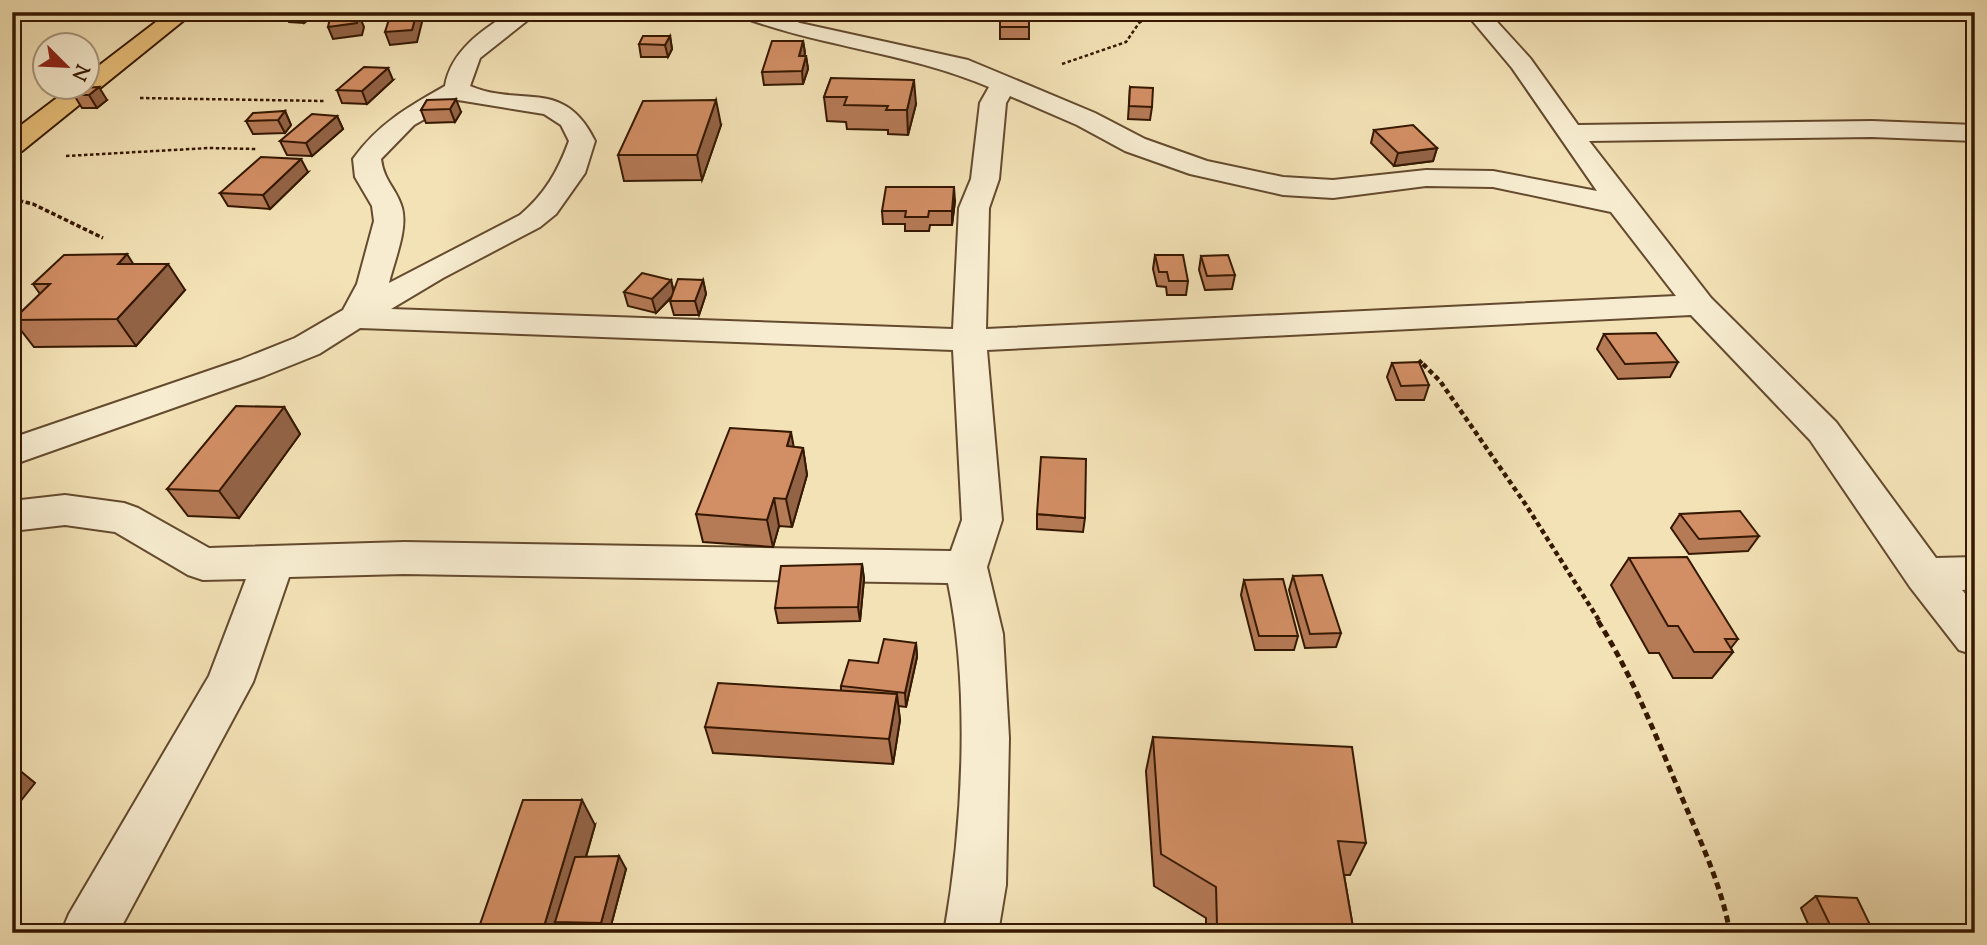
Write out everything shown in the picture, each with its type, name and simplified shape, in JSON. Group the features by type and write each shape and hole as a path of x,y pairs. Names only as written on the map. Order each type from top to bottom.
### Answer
{"highway":[{"path":"102,76 183,12"},
{"path":"12,145 69,102"}],"street":[{"path":"457,90 457,75 473,51 527,12"},
{"path":"750,12 793,28 959,65 1086,119 1135,145 1200,168 1283,186 1333,189 1426,178 1493,179 1621,205"},
{"path":"1476,12 1521,63 1621,205 1699,305 1823,431 1925,575 1975,637"},
{"path":"971,933 979,885 985,738 981,634 966,567 982,520 969,340 974,208 985,179 993,103 1003,84"},
{"path":"12,452 252,368 307,346 355,318 432,271 530,221 546,208 571,173 582,141 574,123 564,114 550,109 486,100 457,90 405,119 378,143 367,159 369,177 387,206 389,221 373,284 355,318"},
{"path":"1572,133 1872,129 1975,133"},
{"path":"355,318 969,340 1379,318 1699,305"},
{"path":"12,516 65,510 124,518 203,564 404,558 966,567"},
{"path":"88,933 230,681 263,587 275,563"},
{"path":"1925,575 1975,573"}],"path":[{"path":"1003,84 1118,46 1126,42 1139,23 1156,12"},
{"path":"1853,12 1879,16 1913,12"},
{"path":"102,94 324,101"},
{"path":"61,156 111,156 207,146 257,149"},
{"path":"12,199 33,204 103,238"},
{"path":"1379,318 1440,381 1484,449 1527,505 1625,663 1693,823 1724,905 1730,933"}],"building":[{"path":"417,12 412,30 385,32 391,13"},
{"path":"359,15 357,23 328,27 330,18"},
{"path":"1000,20 1029,20 1029,27 1000,27"},
{"path":"643,36 670,36 665,45 639,44"},
{"path":"772,41 803,41 799,56 806,56 802,71 762,72"},
{"path":"364,67 388,68 362,91 337,90"},
{"path":"831,78 914,80 907,110 886,110 888,106 844,105 847,97 824,97"},
{"path":"1130,87 1153,88 1152,107 1129,106"},
{"path":"456,99 450,109 421,110 427,100"},
{"path":"716,100 697,155 618,155 643,101"},
{"path":"285,111 278,120 246,121 253,113"},
{"path":"312,114 337,116 306,143 280,141"},
{"path":"1413,125 1437,148 1398,153 1374,130"},
{"path":"261,157 301,159 263,195 220,193"},
{"path":"886,187 954,187 952,211 929,211 928,217 905,217 906,211 882,211"},
{"path":"127,254 118,264 168,264 117,319 13,320 50,284 33,284 64,255"},
{"path":"1155,255 1183,255 1188,281 1169,281 1167,272 1159,272"},
{"path":"1228,255 1235,275 1207,276 1201,256"},
{"path":"642,273 671,280 652,299 624,292"},
{"path":"678,279 703,280 695,301 670,301"},
{"path":"1656,333 1678,362 1625,364 1604,334"},
{"path":"1419,362 1429,385 1401,386 1392,363"},
{"path":"236,406 284,407 219,491 167,489"},
{"path":"730,428 791,432 787,446 803,448 786,499 774,498 767,520 696,514"},
{"path":"1041,457 1086,459 1085,518 1037,514"},
{"path":"1740,511 1759,536 1699,539 1680,514"},
{"path":"1687,557 1738,639 1725,639 1733,652 1694,652 1678,626 1668,626 1629,558"},
{"path":"862,564 858,607 775,608 781,566"},
{"path":"1322,575 1341,633 1310,634 1293,576"},
{"path":"1283,579 1298,636 1259,636 1244,580"},
{"path":"884,639 916,643 905,693 841,686 849,660 878,663"},
{"path":"718,683 897,694 889,739 705,727"},
{"path":"1153,737 1352,747 1366,843 1338,841 1354,933 1225,933 1217,925 1216,887 1161,854"},
{"path":"523,800 582,800 542,933 477,933"},
{"path":"619,856 601,923 555,922 575,857"},
{"path":"1816,896 1857,898 1874,933 1834,933"}]}
